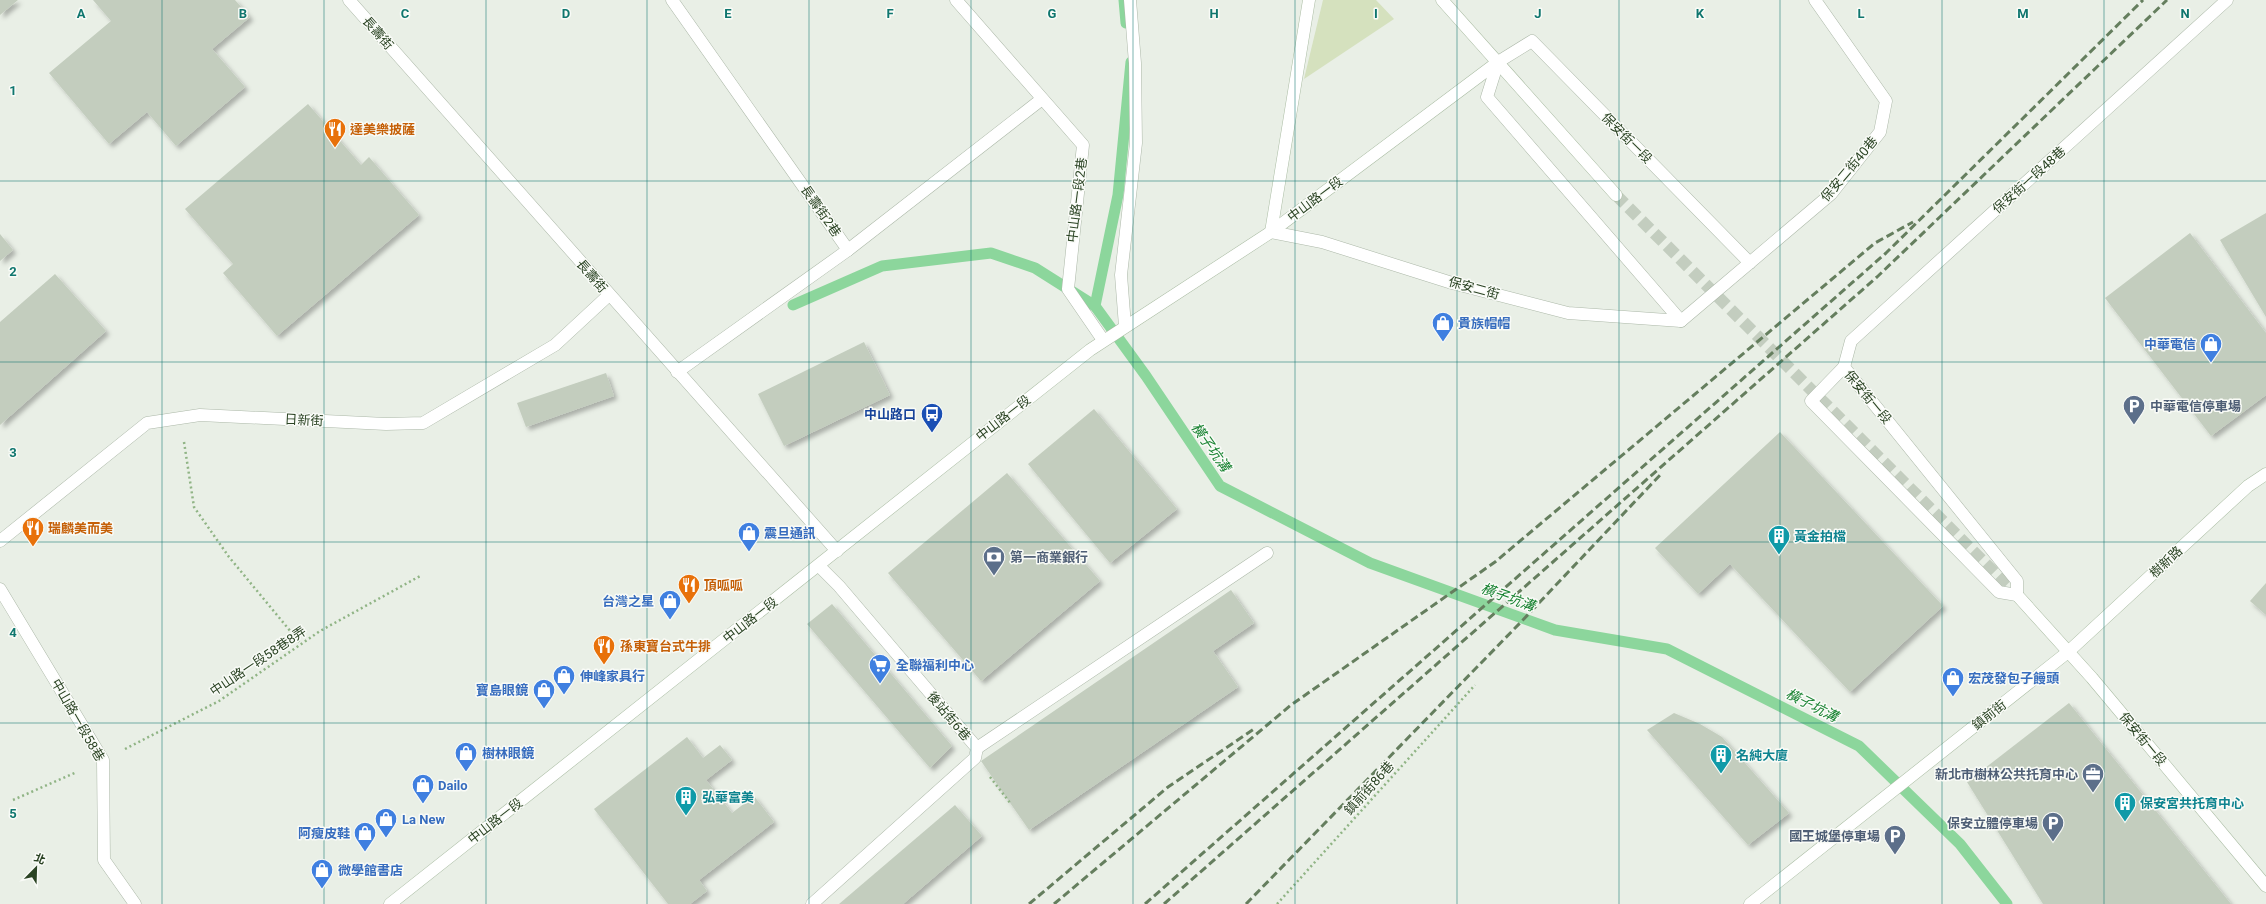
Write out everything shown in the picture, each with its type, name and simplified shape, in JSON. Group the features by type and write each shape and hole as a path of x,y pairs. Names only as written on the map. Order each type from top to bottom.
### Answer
{"street":[{"name":"長壽街","path":"349,0 836,551"},
{"name":"長壽街2巷","path":"672,0 848,250 677,372"},
{"name":"中山路一段2巷","path":"956,0 1083,145 1071,248 1068,289 1103,340"},
{"path":"1125,326 1121,276 1136,143 1136,64 1130,0"},
{"path":"1271,232 1309,0"},
{"path":"1442,0 1616,195"},
{"name":"保安二街40巷","path":"1681,321 1831,194 1880,132 1886,101 1815,0"},
{"name":"保安街一段48巷","path":"1844,367 1851,341 2227,0"},
{"name":"保安街一段","path":"1498,62 1532,41 1750,263"},
{"path":"1498,62 1487,97 1681,321"},
{"name":"中山路一段","path":"390,904 1103,340 1271,232 1498,62"},
{"path":"848,250 1042,99"},
{"name":"保安二街","path":"1271,232 1322,242 1452,283 1568,313 1681,321"},
{"name":"日新街","path":"0,541 147,423 200,415 386,424 423,423 555,345 609,295"},
{"name":"保安街一段","path":"2017,595 2017,581 1844,367 1811,401 1998,592 2017,595 2092,678 2266,886"},
{"name":"樹新路","path":"2068,652 2248,486 2266,474"},
{"path":"976,753 1266,553"},
{"name":"後站街6巷","path":"812,904 976,753 839,586 819,566"},
{"name":"中山路一段58巷","path":"0,589 104,760 104,860 135,904"},
{"name":"鎮前街","path":"1750,904 2068,652"}],"path":[{"path":"180,418 194,507 229,556 301,644"},
{"name":"中山路一段58巷8弄","path":"13,800 104,760 219,701 320,631 422,575"},
{"name":"鎮前街86巷","path":"1278,904 1475,685"},
{"path":"976,753 1011,804"}],"green space":[{"path":"1323,0 1376,0 1394,19 1304,79"}],"building":[{"path":"0,0 18,0 0,15"},
{"path":"93,0 235,0 250,17 212,49 245,87 176,146 147,112 109,144 49,73 111,21"},
{"path":"308,104 361,165 369,157 419,215 277,336 223,273 233,264 185,209"},
{"path":"2266,213 2266,317 2220,240"},
{"name":"中華電信","path":"2190,233 2266,333 2266,395 2211,436 2105,298"},
{"path":"0,234 13,250 0,261"},
{"path":"55,274 106,331 0,425 0,322"},
{"path":"864,342 890,395 784,446 758,394"},
{"path":"606,373 614,396 526,427 517,403"},
{"path":"1094,409 1177,509 1110,563 1028,464"},
{"name":"黃金拍檔","path":"1780,432 1943,606 1850,692 1730,564 1698,594 1655,548"},
{"name":"第一商業銀行","path":"1007,473 1100,581 981,681 888,573"},
{"path":"2266,583 2266,615 2250,601"},
{"path":"1231,590 1254,623 1213,651 1238,687 1029,830 981,761"},
{"name":"全聯福利中心","path":"832,604 952,746 930,768 807,624"},
{"path":"2069,703 2231,904 2043,904 1967,782"},
{"name":"名純大廈","path":"1674,713 1700,724 1722,737 1789,813 1748,845 1647,730"},
{"name":"弘華富美","path":"687,737 703,758 720,745 732,760 706,780 732,813 754,796 774,822 699,880 707,891 690,904 668,904 594,809"},
{"path":"955,805 982,836 903,904 839,904"}],"waterway":[{"path":"1124,0 1126,23"},
{"path":"1095,306 1118,195 1131,62"},
{"name":"橫子坑溝","path":"793,305 882,266 991,253 1035,268 1095,306 1146,376 1220,486 1370,563 1555,630 1667,649 1859,746 1960,844 2007,904"}],"tunnel":[{"path":"1616,195 2017,595"}],"railway":[{"path":"1145,904 1886,253 2143,0"},
{"path":"1164,904 1877,277 2167,0"},
{"path":"1054,904 1291,705 1495,562 1875,243 1913,222"},
{"path":"1246,904 1520,623 1661,474"},
{"path":"1029,904 1168,787 1254,729"}],"place":[{"name":"達美樂披薩","path":"335,148"},
{"name":"貴族帽帽","path":"1443,342"},
{"name":"中華電信","path":"2211,364"},
{"name":"中華電信停車場","path":"2134,426"},
{"name":"中山路口","path":"932,434"},
{"name":"瑞麟美而美","path":"33,548"},
{"name":"震旦通訊","path":"749,552"},
{"name":"黃金拍檔","path":"1779,556"},
{"name":"第一商業銀行","path":"994,576"},
{"name":"頂呱呱","path":"689,604"},
{"name":"台灣之星","path":"670,620"},
{"name":"孫東寶台式牛排","path":"604,666"},
{"name":"全聯福利中心","path":"880,684"},
{"name":"伸峰家具行","path":"564,696"},
{"name":"宏茂發包子饅頭","path":"1953,698"},
{"name":"寶島眼鏡","path":"544,710"},
{"name":"樹林眼鏡","path":"466,772"},
{"name":"名純大廈","path":"1721,774"},
{"name":"新北市樹林公共托育中心","path":"2093,794"},
{"name":"Dailo","path":"423,804"},
{"name":"弘華富美","path":"686,816"},
{"name":"保安宮共托育中心","path":"2125,822"},
{"name":"La New","path":"386,838"},
{"name":"保安立體停車場","path":"2053,842"},
{"name":"阿瘦皮鞋","path":"365,852"},
{"name":"國王城堡停車場","path":"1895,856"},
{"name":"微學館書店","path":"322,890"}]}
